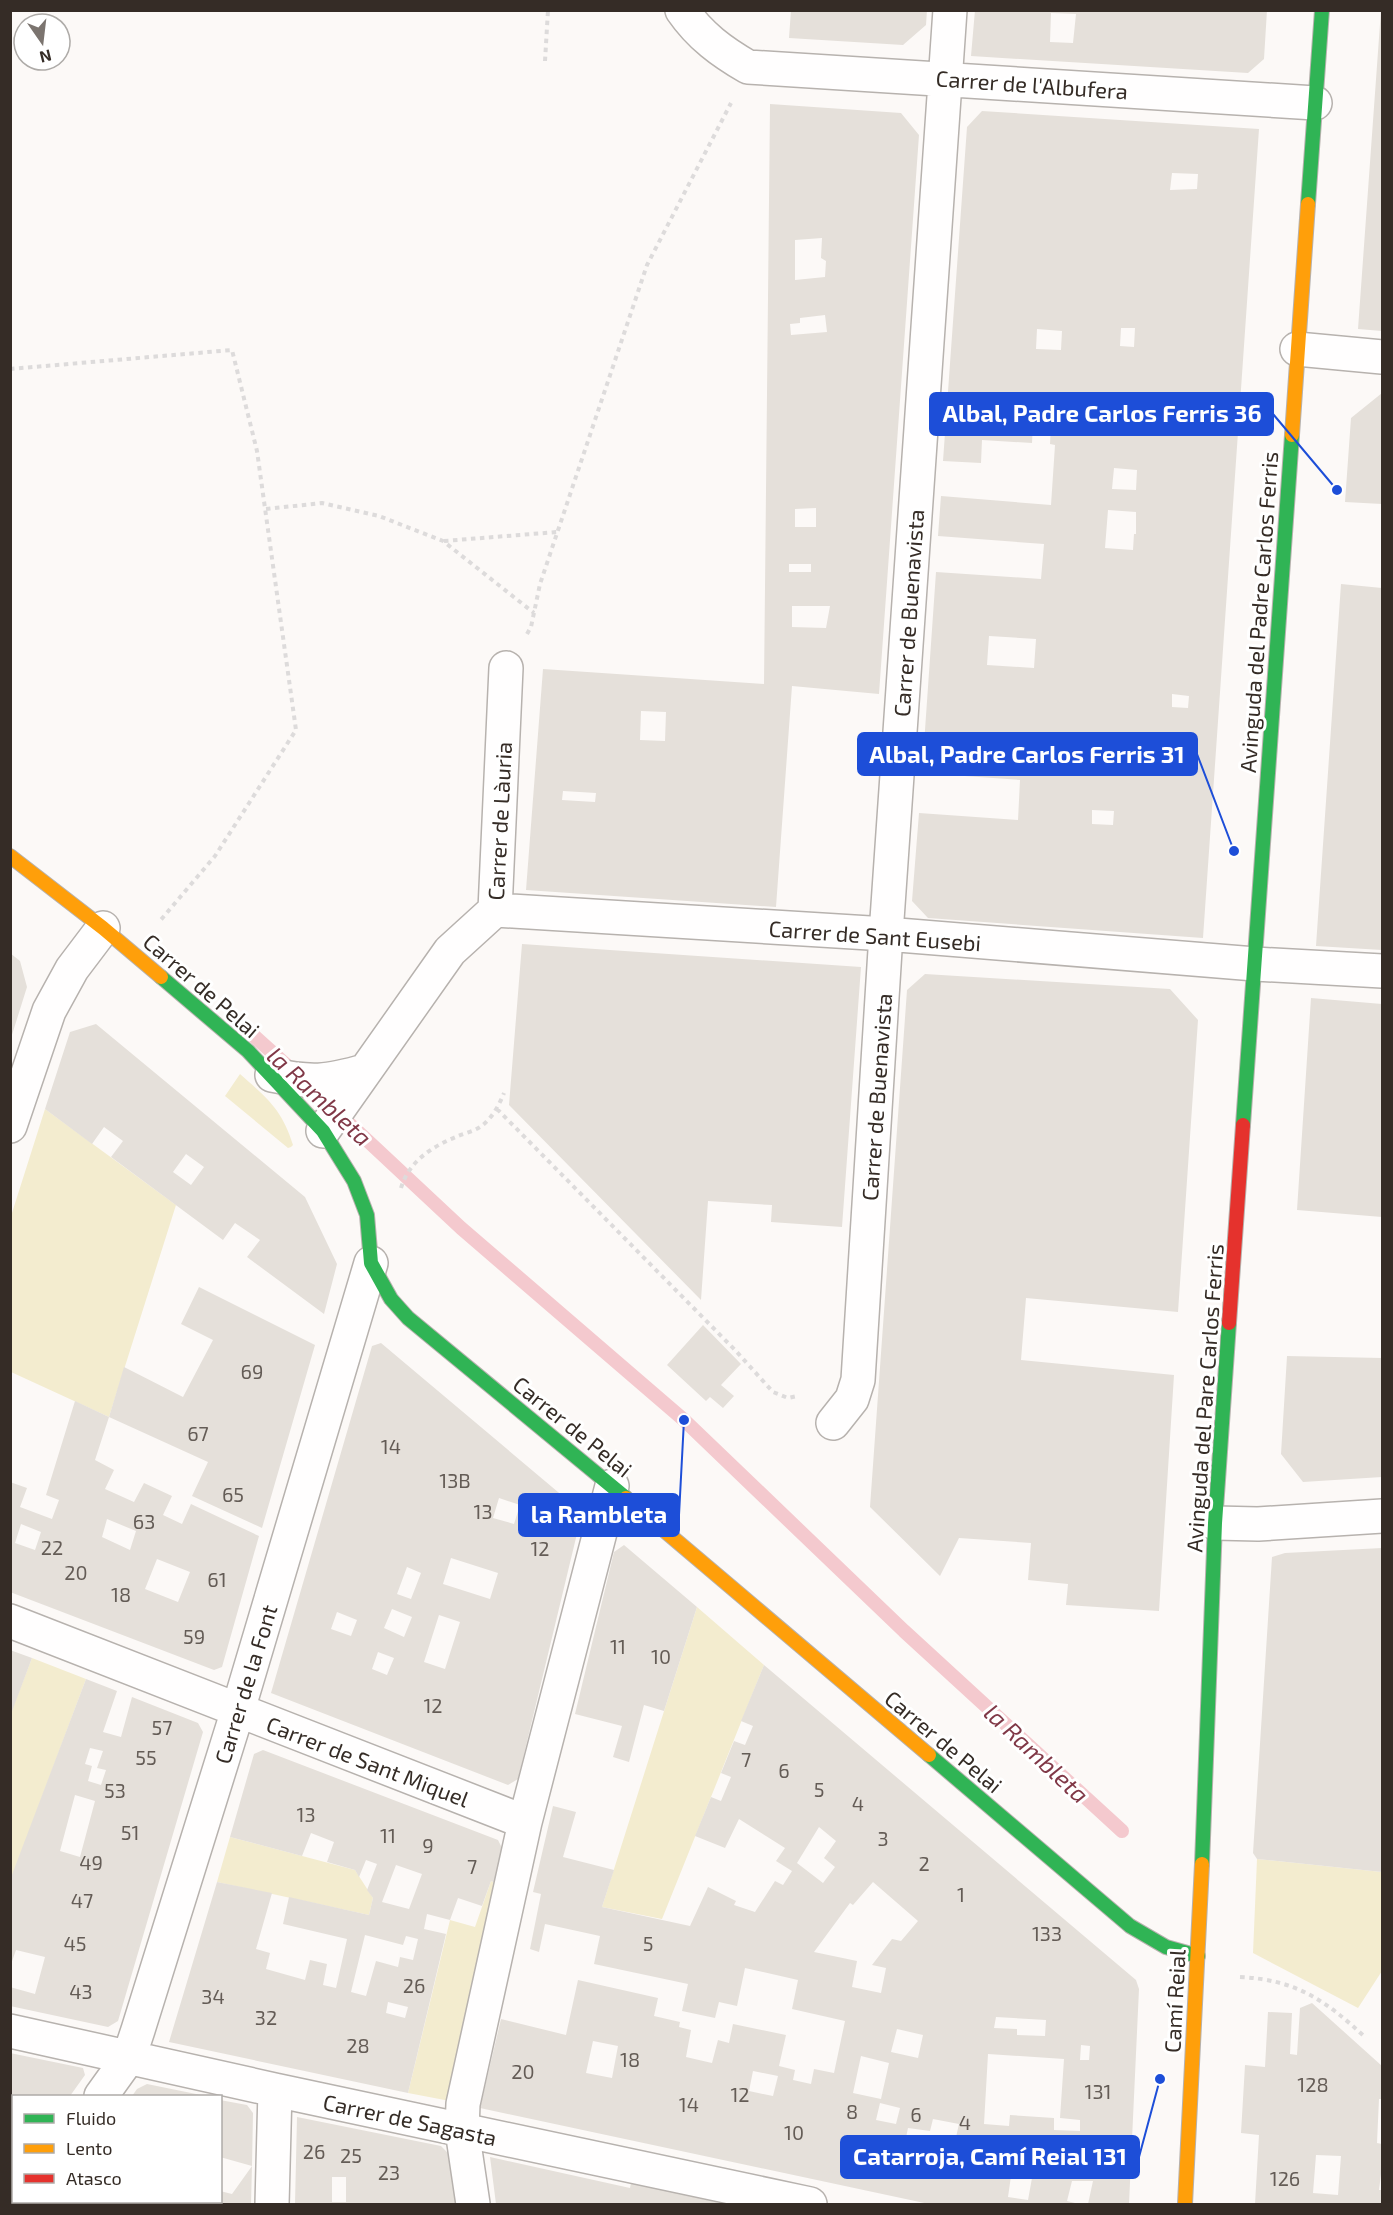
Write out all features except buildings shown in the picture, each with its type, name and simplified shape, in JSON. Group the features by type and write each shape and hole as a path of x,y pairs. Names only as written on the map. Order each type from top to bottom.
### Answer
{"street":[{"path":"682,10 694,28 723,53 748,67"},
{"name":"Carrer de Buenavista","path":"833,1423 852,1399 858,1380 886,934 950,10"},
{"name":"Avinguda del Padre Carlos Ferris","path":"1255,964 1322,10"},
{"name":"Carrer de l'Albufera","path":"748,67 1315,103"},
{"path":"1297,350 1383,357"},
{"name":"Carrer de Làuria","path":"323,1131 450,951 495,910 506,668"},
{"name":"Carrer de Pelai","path":"10,856 104,928 248,1051 323,1131 354,1181 367,1215 371,1263 391,1299 408,1318 612,1486 1121,1919 1155,1944 1177,1953 1198,1956"},
{"name":"Carrer de Sant Eusebi","path":"495,910 886,934 1383,972"},
{"path":"10,1126 49,1011 72,969 104,928"},
{"name":"Avinguda del Pare Carlos Ferris","path":"1202,1835 1215,1523 1255,964"},
{"path":"272,1075 297,1080 323,1081 365,1071"},
{"name":"Carrer de la Font","path":"102,2095 129,2057 238,1710 371,1263"},
{"path":"473,2205 462,2130 463,2108 525,1822 612,1486"},
{"path":"1215,1523 1258,1524 1383,1516"},
{"name":"Carrer de Sant Miquel","path":"10,1621 525,1822"},
{"name":"Camí Reial","path":"1185,2205 1202,1835"},
{"name":"Carrer de Sagasta","path":"10,2031 810,2205"},
{"path":"272,2205 275,2090"}],"path":[{"path":"545,61 548,10"},
{"path":"531,627 540,584 647,265 748,67"},
{"path":"10,369 232,350 257,451 296,730 215,855 133,952"},
{"path":"266,509 322,504 379,516 443,541 534,614"},
{"path":"443,541 557,532"},
{"path":"400,1197 405,1176 417,1160 441,1143 481,1126 497,1109 504,1093"},
{"path":"497,1109 735,1350 773,1392 788,1398 797,1396"},
{"path":"1240,1977 1257,1978 1298,1988 1348,2022 1366,2038"}],"shaded area":[{"path":"240,1074 279,1113 289,1133 293,1145 291,1147 288,1148 225,1096"},
{"path":"45,1109 176,1205 109,1417 11,1372 11,1216"},
{"path":"697,1607 764,1665 662,1919 602,1907"},
{"path":"32,1658 86,1679 11,1880 10,1715"},
{"path":"230,1837 355,1870 373,1898 369,1915 217,1882"},
{"path":"1257,1859 1382,1872 1382,1971 1358,2008 1253,1953"},
{"path":"491,1881 496,1883 450,2101 408,2093 450,1920 475,1927"}],"waterway":[{"name":"la Rambleta","path":"234,1018 294,1072"},
{"name":"la Rambleta","path":"308,1085 461,1228 684,1420 904,1631 1122,1831"}],"traffic: fast":[{"path":"1308,204 1322,10"},
{"path":"1243,1125 1292,435"},
{"path":"161,977 248,1051 323,1131 354,1181 367,1215 371,1263 391,1299 408,1318 626,1498"},
{"path":"1202,1864 1215,1523 1229,1323"},
{"path":"929,1755 1130,1926 1166,1947 1198,1956"}],"traffic: slow":[{"path":"1292,435 1308,204"},
{"path":"10,856 103,928 161,977"},
{"path":"626,1498 929,1755"},
{"path":"1185,2204 1202,1864"}],"traffic: jam":[{"path":"1229,1323 1243,1125"}],"place":[{"name":"Albal, Padre Carlos Ferris 36","path":"1337,490"},
{"name":"Albal, Padre Carlos Ferris 31","path":"1234,851"},
{"name":"la Rambleta","path":"684,1420"},
{"name":"Catarroja, Camí Reial 131","path":"1160,2079"}]}
